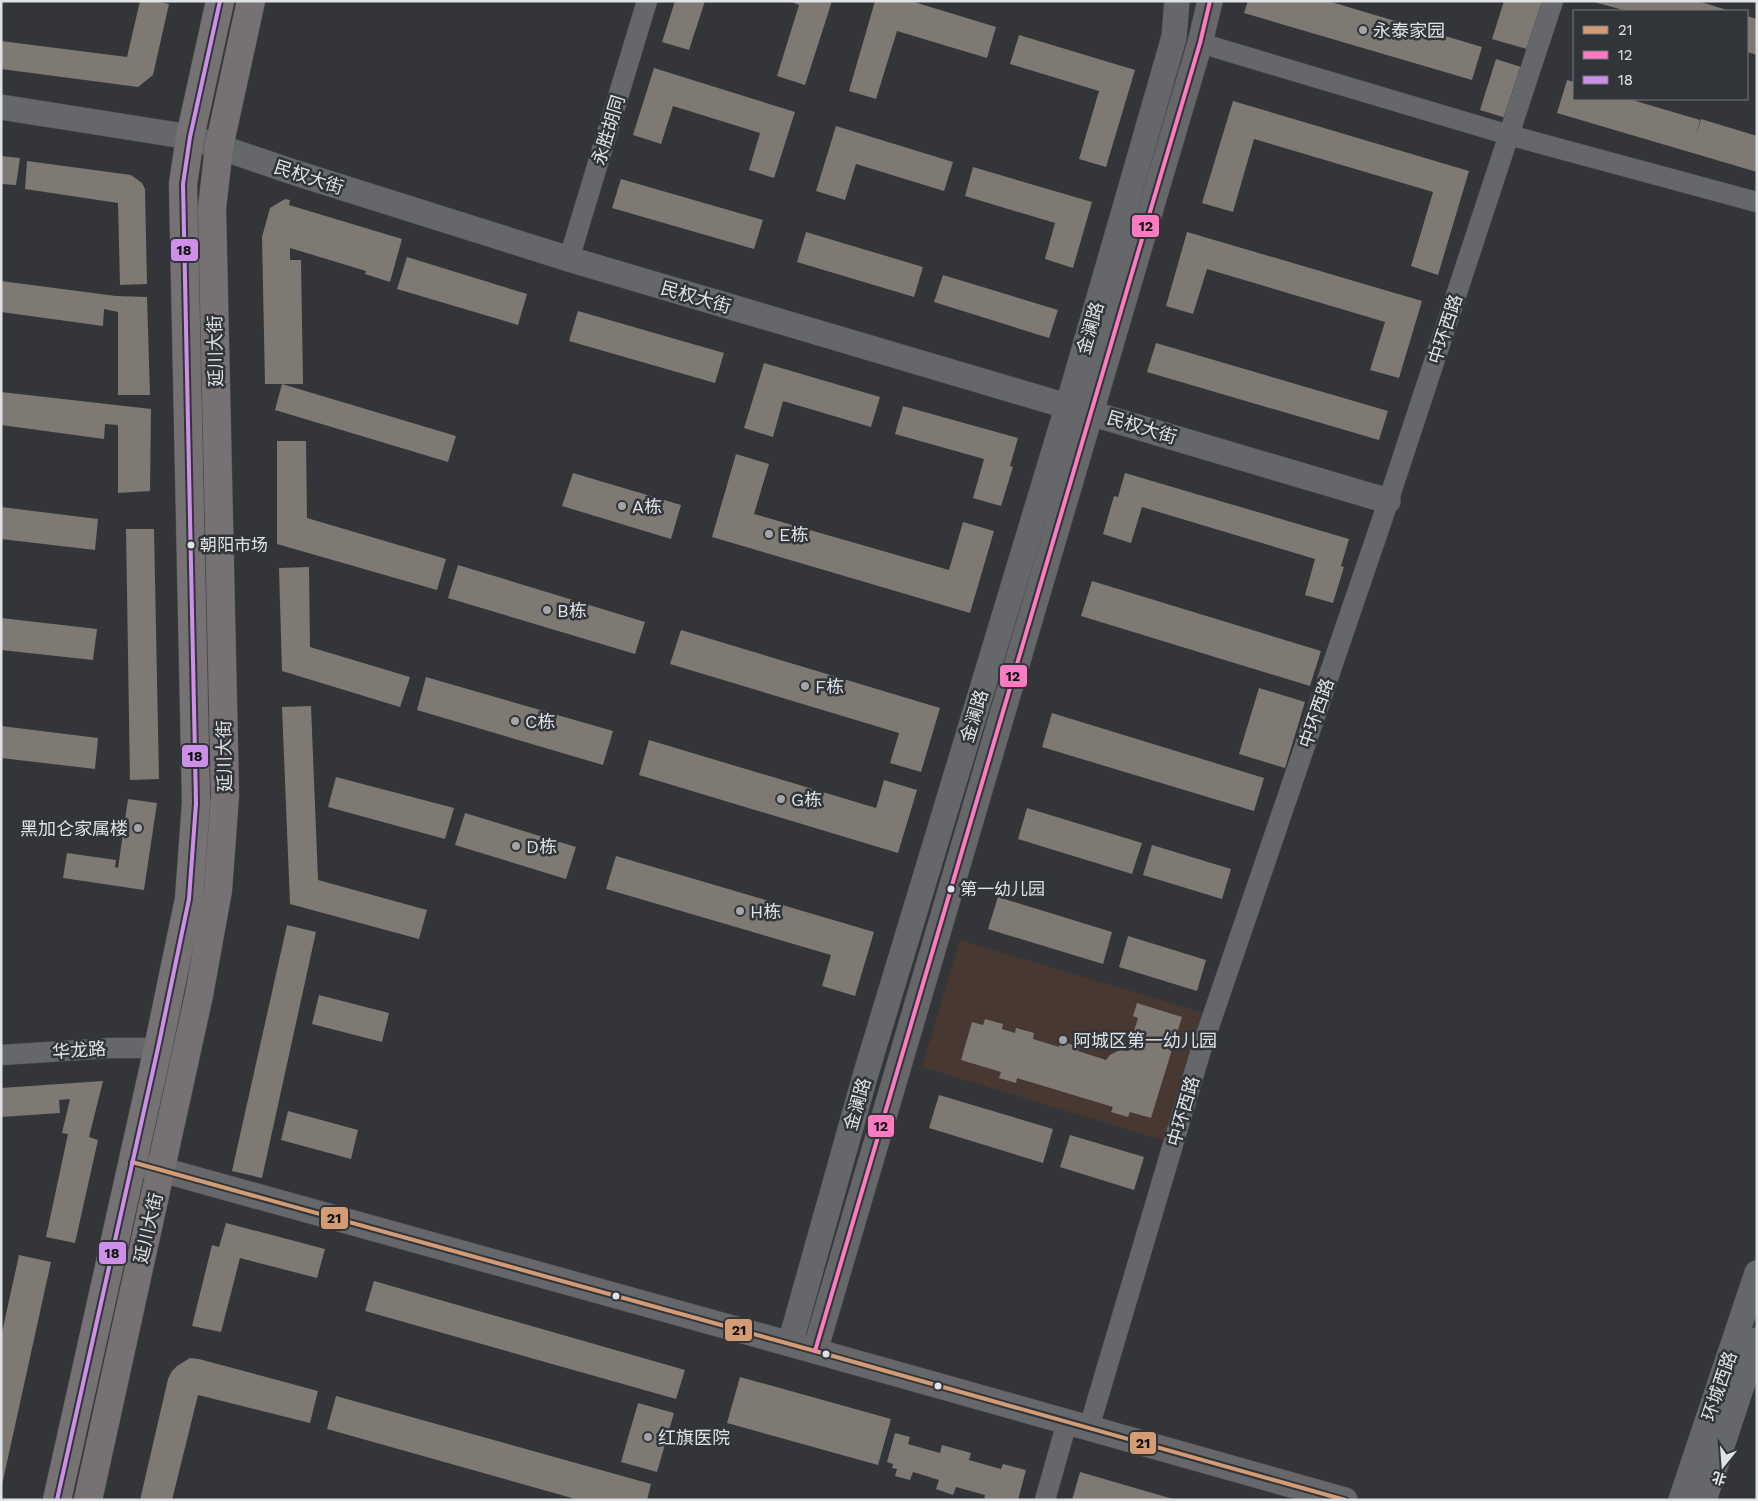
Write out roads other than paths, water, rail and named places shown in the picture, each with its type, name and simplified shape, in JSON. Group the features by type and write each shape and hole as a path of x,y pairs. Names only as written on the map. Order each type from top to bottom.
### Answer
{"main road":[{"name":"延川大街","path":"57,1500 158,1048 189,899 196,803 183,184 190,137 220,1"},
{"name":"延川大街","path":"88,1500 199,995 218,890 225,795 212,208 219,147 250,1"}],"street":[{"name":"永胜胡同","path":"569,260 647,1"},
{"name":"金澜路","path":"790,1344 866,1073 1068,405 1174,37 1177,1"},
{"name":"金澜路","path":"815,1351 1200,44 1210,1"},
{"name":"中环西路","path":"1045,1500 1078,1425 1201,1050 1388,501 1553,1"},
{"path":"1200,44 1509,135 1757,202"},
{"name":"民权大街","path":"1,107 190,137 296,173 569,260 1068,405 1388,501"},
{"name":"华龙路","path":"1,1055 111,1048 158,1048"},
{"path":"132,1162 1345,1500"},
{"name":"环城西路","path":"1681,1500 1757,1273"},
{"name":"环城西路","path":"1704,1500 1757,1340"}],"place":[{"name":"永泰家园","path":"1363,30"},
{"name":"A栋","path":"622,506"},
{"name":"E栋","path":"769,534"},
{"name":"朝阳市场","path":"191,545"},
{"name":"B栋","path":"547,610"},
{"name":"F栋","path":"805,686"},
{"name":"C栋","path":"515,721"},
{"name":"G栋","path":"781,799"},
{"name":"黑加仑家属楼","path":"138,828"},
{"name":"D栋","path":"516,846"},
{"name":"第一幼儿园","path":"951,889"},
{"name":"H栋","path":"740,911"},
{"name":"阿城区第一幼儿园","path":"1063,1040"},
{"name":"红旗医院","path":"648,1437"}]}
